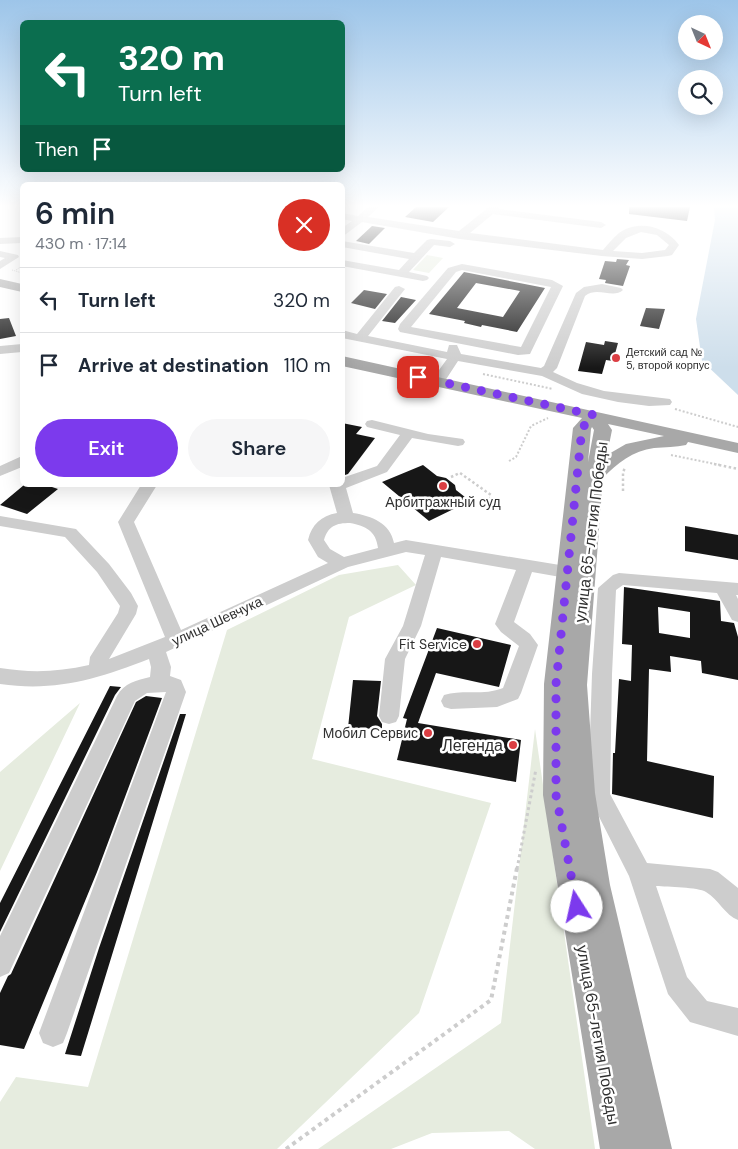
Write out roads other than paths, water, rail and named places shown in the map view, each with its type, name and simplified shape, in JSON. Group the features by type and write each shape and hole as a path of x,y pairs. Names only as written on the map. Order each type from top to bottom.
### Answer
{"main road":[{"path":"0,283 20,288"},
{"path":"345,362 738,448"},
{"name":"улица 65-летия Победы","path":"618,1149 556,795 556,684 566,572 582,428 594,415 603,430 594,477 575,685 582,793 595,886 654,1149"},
{"path":"594,477 614,456 638,445 659,442 708,441"}],"street":[{"path":"401,274 414,261"},
{"path":"345,264 423,278"},
{"path":"462,267 552,283 557,286 525,351 455,351 404,328 452,270 462,267"},
{"path":"544,372 550,368 580,295 584,290 594,287 617,290"},
{"path":"360,338 399,289"},
{"path":"438,381 466,329"},
{"path":"345,335 455,351 544,372 594,394 668,405"},
{"path":"0,350 20,348"},
{"path":"372,424 428,438 458,442"},
{"path":"345,483 382,469 409,433"},
{"path":"0,470 20,462"},
{"path":"149,487 126,522 176,640"},
{"path":"338,487 346,517"},
{"path":"342,563 324,553 316,540 320,528 328,522 346,517 362,519 382,531 387,551"},
{"path":"0,521 70,533 103,568 125,598 129,606 127,614 100,657 98,663 99,670"},
{"name":"улица Шевчука","path":"0,676 27,681 44,681 99,670 156,649 342,563 406,546 566,572"},
{"path":"389,716 395,659 412,626 435,550"},
{"path":"451,701 497,699 512,693 530,646 524,638 509,630 504,624 526,565"},
{"path":"738,615 731,589 619,579 607,588 602,674 599,795 640,873 677,985 699,1013 738,1022"},
{"path":"156,649 161,667 160,684"},
{"path":"0,964 127,696 139,688 160,684 174,685 176,692 53,1033"},
{"path":"640,873 710,880 731,898 738,908"}],"water":[{"path":"707,261 738,261 738,395 702,361 696,319"}],"place":[{"name":"Детский сад № 5, второй корпус","path":"616,358"},
{"name":"Арбитражный суд","path":"443,486"},
{"name":"Fit Service","path":"477,644"},
{"name":"Мобил Сервис","path":"428,733"},
{"name":"Легенда","path":"513,745"}]}
